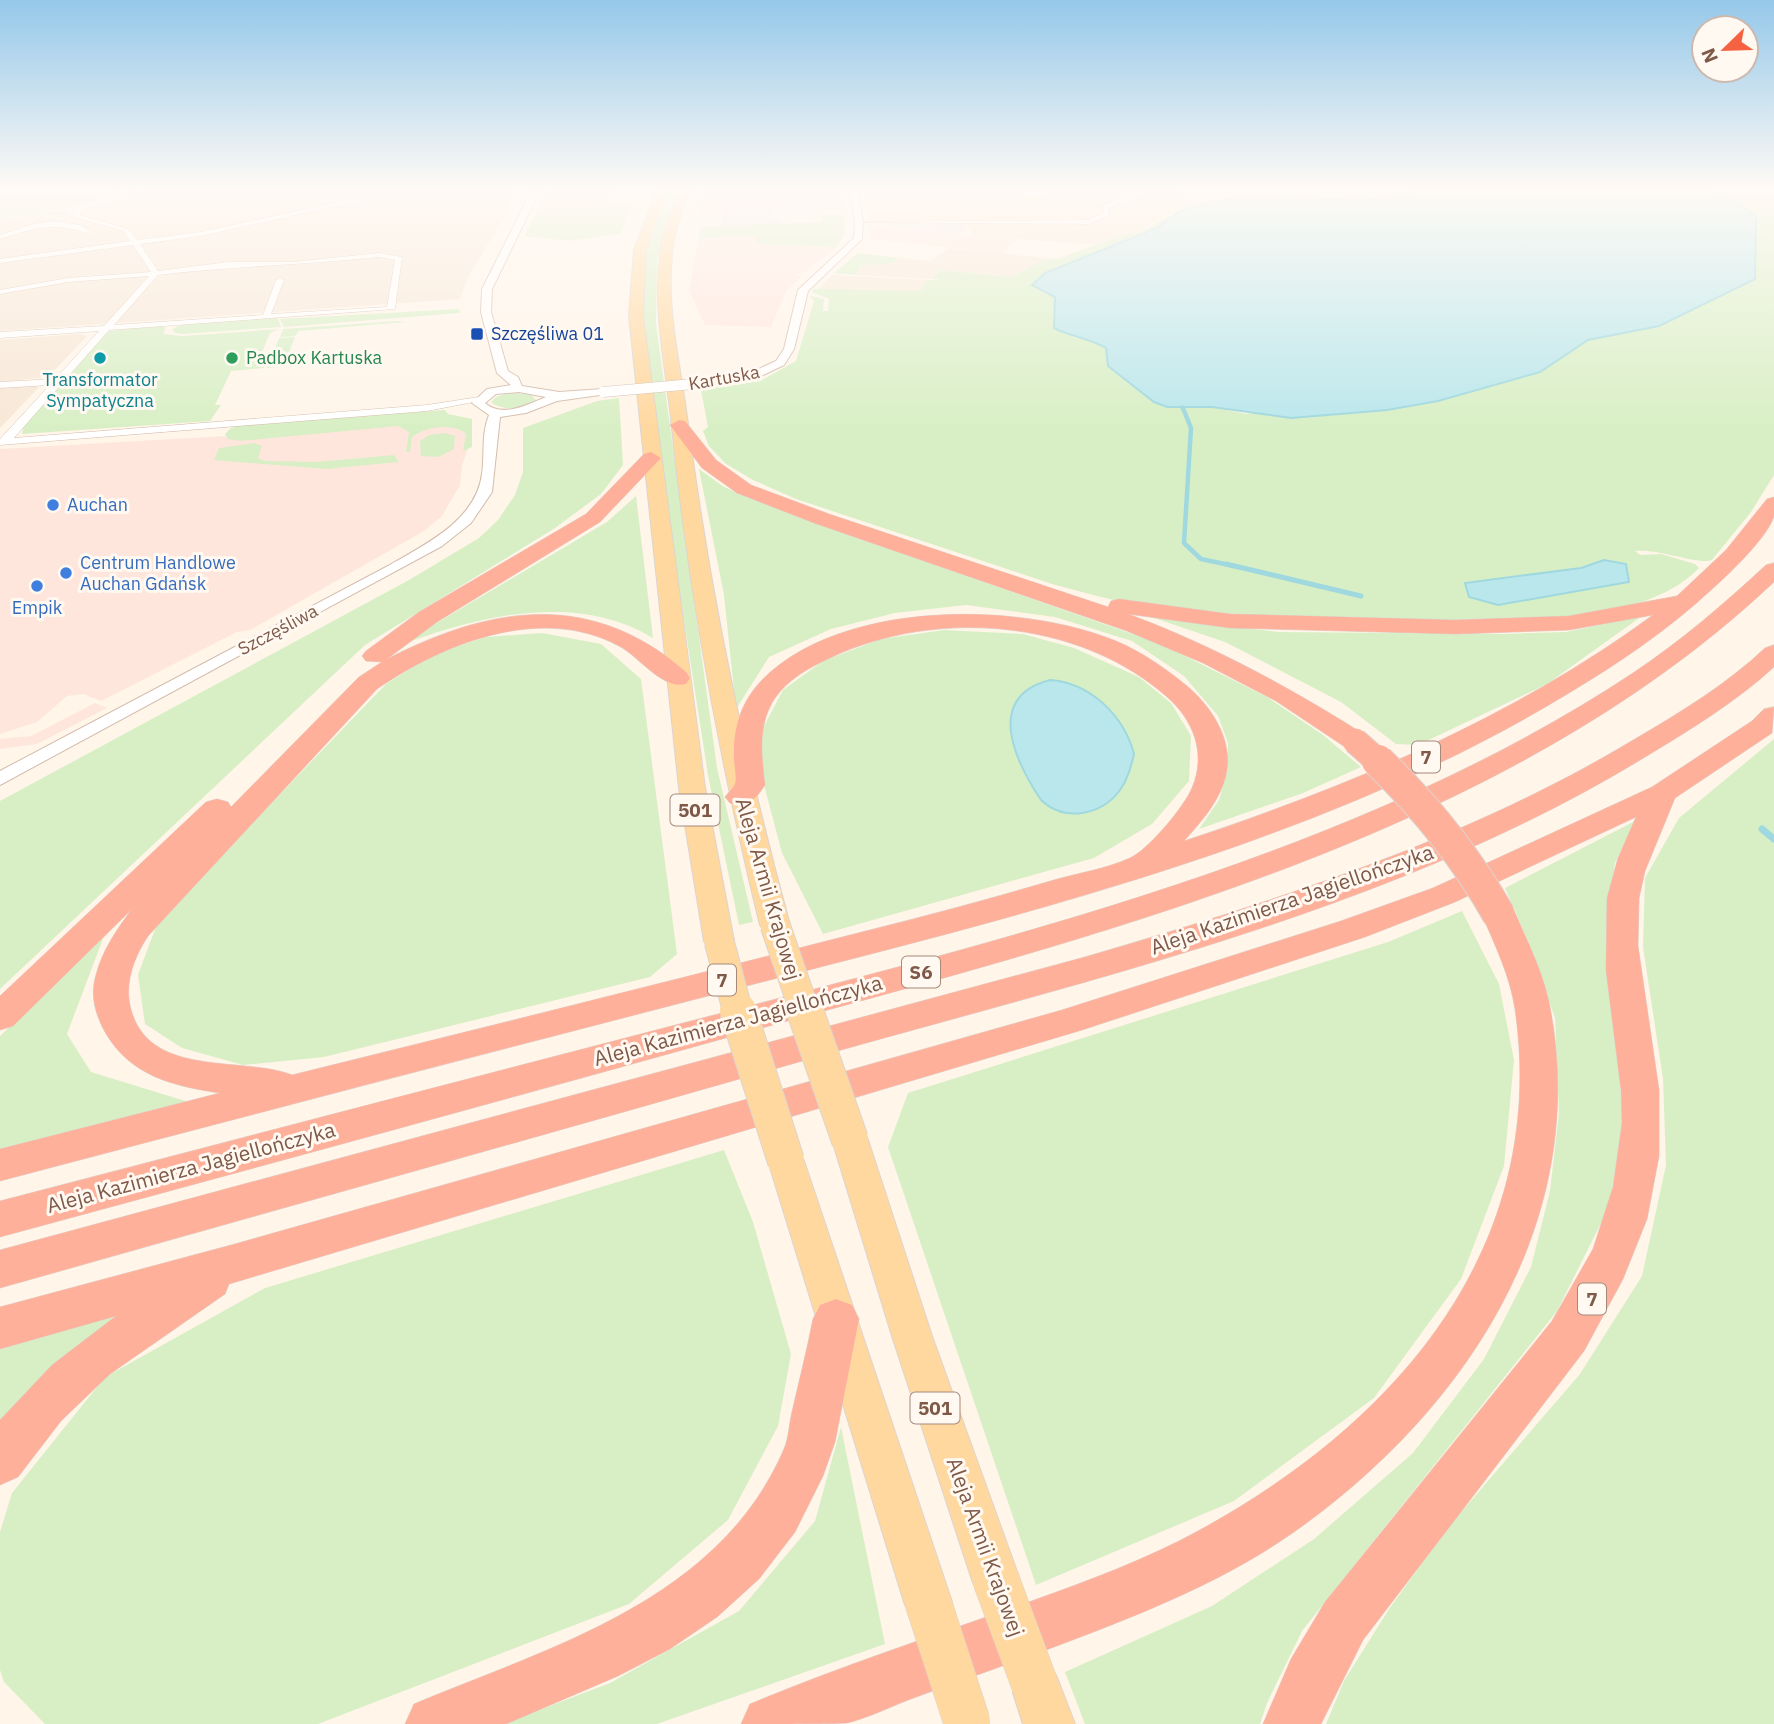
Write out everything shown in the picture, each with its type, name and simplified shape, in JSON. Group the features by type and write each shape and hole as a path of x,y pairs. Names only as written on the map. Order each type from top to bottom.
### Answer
{"highway":[{"path":"679,425 709,464 744,489 1178,643 1233,667 1301,705 1354,741 1397,779 1436,820 1471,867 1499,915 1522,970 1532,1008 1541,1100 1535,1156 1512,1240 1483,1301 1455,1346 1399,1415 1340,1467 1257,1525 1199,1559 1092,1606 770,1724"},
{"path":"0,1017 94,930 345,681 388,644 593,518 651,458"},
{"path":"1062,600 1230,621 1443,627 1569,623 1685,602 1731,561 1774,503"},
{"name":"Aleja Kazimierza Jagiellończyka","path":"0,1219 910,975 1079,928 1204,887 1331,839 1543,740 1684,652 1725,619 1774,570"},
{"name":"7","path":"677,678 646,650 615,634 565,624 501,626 449,638 394,663 368,683 144,916 124,943 108,997 113,1019 133,1046 150,1059 191,1073 300,1087 902,935 1143,866 1243,834 1340,794 1505,720 1622,649 1671,616 1685,602"},
{"path":"740,797 750,785 748,752 751,720 757,706 783,676 820,651 885,630 931,624 990,622 1053,630 1099,643 1152,670 1193,705 1211,740 1212,772 1200,800 1143,866"},
{"name":"Aleja Kazimierza Jagiellończyka","path":"0,1269 1088,968 1214,930 1384,872 1515,817 1626,759 1699,711 1774,653"},
{"path":"0,1328 235,1264 1069,1021 1255,963 1444,895 1662,793 1762,727 1774,715"},
{"name":"7","path":"1292,1724 1311,1679 1344,1621 1568,1336 1592,1298 1617,1247 1634,1188 1641,1144 1640,1092 1621,943 1623,897 1638,848 1662,793"},
{"path":"0,1165 300,1087"},
{"path":"0,1460 20,1431 54,1392 97,1355 145,1320 235,1264"},
{"path":"435,1724 603,1656 660,1626 707,1594 754,1548 786,1501 807,1456 836,1319"}],"main road":[{"name":"501","path":"638,268 636,316 677,678 701,851 719,941 745,1037 968,1723"},
{"name":"Aleja Armii Krajowej","path":"667,268 665,290 679,425 702,585 740,797 775,925 850,1140 932,1397 1044,1709"}],"street":[{"path":"153,268 156,273"},
{"path":"0,292 68,280 192,268"},
{"path":"0,335 391,309 397,268"},
{"path":"497,268 484,302 503,373 514,379 517,388"},
{"name":"Kartuska","path":"546,397 716,382 755,375 780,363 789,349 801,294 826,268"},
{"path":"2,442 156,273"},
{"path":"266,317 280,280"},
{"path":"499,391 497,381 503,373"},
{"path":"0,385 57,382"},
{"path":"2,442 479,403 499,391 517,388 546,397 536,408 515,412 496,412 479,403"},
{"name":"Szczęśliwa","path":"0,779 393,569 451,532 471,512 486,489 491,421 496,412"},
{"path":"492,429 515,412"}],"shaded area":[{"path":"0,268 473,268 460,299 0,331"},
{"path":"693,268 810,268 793,275 801,276 786,291 771,327 705,325 689,290"},
{"path":"859,268 1028,268 1013,277 940,270 933,279 856,275"},
{"path":"832,275 927,280 922,291 817,291"},
{"path":"80,334 87,336 48,377 0,382 0,340"},
{"path":"39,387 0,428 0,388"},
{"path":"467,422 469,447 462,465 460,485 442,516 424,531 250,630 237,632 101,701 83,694 67,696 37,722 0,734 0,449"},
{"path":"95,703 107,708 37,744 0,749 0,739 31,736"}],"green space":[{"path":"645,268 657,268 656,324 717,768 753,922 739,925 708,775 654,427 643,326"},
{"path":"839,268 859,268 856,275 834,273"},
{"path":"1027,268 1056,268 1045,273 1033,284 1055,297 1053,319 1072,337 1091,339 1106,348 1127,382 1154,402 1167,407 1212,407 1246,414 1540,372 1588,340 1659,326 1755,279 1752,268 1774,268 1774,475 1751,512 1712,560 1705,561 1655,552 1635,551 1640,555 1661,554 1695,564 1699,568 1682,583 1631,606 1575,618 1481,622 1266,617 1123,602 1052,584 796,499 753,480 726,464 709,446 703,431 708,427 701,390 760,381 796,361 814,301 810,296 824,299 823,311 828,311 829,299 812,292 813,289 921,291 927,280 941,280 933,279 940,270 1012,277","holes":["1604,560 1498,605 1466,583 1581,568"]},
{"path":"459,309 460,313 284,327 280,319"},
{"path":"278,318 281,327 184,334 175,333 172,329 183,324"},
{"path":"406,322 299,331 295,336 280,337 283,329"},
{"path":"165,327 164,334 181,336 279,329 270,333 257,364 266,364 264,368 231,371 215,405 221,405 210,421 22,434 23,429 19,429 109,331"},
{"path":"295,337 284,366 267,368 279,338"},
{"path":"508,393 530,394 536,400 526,406 514,408 501,407 491,402"},
{"path":"619,398 623,465 601,494 555,528 365,645 0,989 0,801 409,580 479,538 498,520 515,495 523,472 523,428 597,401"},
{"path":"445,410 448,414 472,419 472,447 463,451 466,434 447,427 431,428 412,437 410,452 406,452 409,432 398,426 241,441 228,439 225,434 231,428 243,425"},
{"path":"445,433 455,436 454,449 439,457 421,456 420,441 429,435"},
{"path":"254,443 262,446 258,458 265,461 316,462 394,455 399,462 326,469 214,460 219,448"},
{"path":"699,469 724,487 798,517 1161,644 1267,697 1323,735 1361,767 1303,793 1199,829 1219,800 1228,769 1228,743 1218,716 1184,676 1132,641 1055,617 966,605 895,613 831,629 769,657 736,709 724,595"},
{"path":"636,496 653,638 623,624 591,615 525,613 459,626 396,647 607,522"},
{"path":"1642,616 1547,684 1418,745 1396,744 1341,702 1225,642 1151,617 1278,632 1503,634 1566,632"},
{"path":"944,630 1023,634 1074,648 1139,677 1171,703 1191,736 1189,781 1152,824 1094,858 823,934 782,853 760,770 763,728 783,690 823,661 881,639"},
{"path":"542,633 601,644 641,679 677,954 650,977 324,1057 243,1065 182,1048 145,1024 138,975 158,921 386,684 433,654 486,637"},
{"path":"1774,739 1774,1724 1326,1724 1344,1681 1389,1609 1449,1526 1580,1374 1642,1276 1666,1165 1663,1079 1643,947 1645,878 1679,818"},
{"path":"1635,821 1615,863 1608,916 1623,1125 1609,1207 1557,1311 1302,1631 1267,1703 1260,1724 1085,1724 1065,1672 1212,1606 1314,1539 1413,1453 1484,1359 1531,1267 1550,1191 1559,1113 1555,1018 1528,941 1505,888"},
{"path":"1462,911 1499,984 1514,1060 1504,1166 1461,1279 1374,1398 1234,1501 1036,1585 888,1147 908,1093 1388,942"},
{"path":"104,936 67,1034 91,1072 195,1104 0,1153 0,1036"},
{"path":"724,1150 753,1222 791,1354 778,1426 728,1520 629,1604 318,1724 45,1724 4,1682 0,1670 0,1532 12,1493 105,1377 265,1288"},
{"path":"135,1306 0,1423 0,1345"},
{"path":"841,1427 885,1644 657,1724 503,1724 610,1683 739,1611 815,1521"}],"water":[{"path":"1056,268 1755,268 1755,279 1659,326 1588,340 1540,372 1438,401 1387,410 1291,418 1212,407 1167,407 1154,402 1108,366 1106,348 1054,328 1055,297 1032,285 1045,273"},
{"path":"1604,560 1626,564 1629,582 1498,605 1469,597 1465,583 1581,568"},
{"path":"1050,680 1079,687 1104,704 1122,727 1134,754 1120,790 1103,806 1093,810 1082,813 1060,811 1041,800 1015,749 1011,715 1017,700 1030,688"}],"waterway":[{"path":"1183,408 1191,428 1184,543 1201,559 1234,566"},
{"path":"1226,564 1361,596"},
{"path":"1762,829 1774,839"}],"place":[{"name":"Szczęśliwa 01","path":"477,334"},
{"name":"Transformator Sympatyczna","path":"100,358"},
{"name":"Padbox Kartuska","path":"232,358"},
{"name":"Auchan","path":"53,505"},
{"name":"Centrum Handlowe Auchan Gdańsk","path":"66,573"},
{"name":"Empik","path":"37,586"}]}
